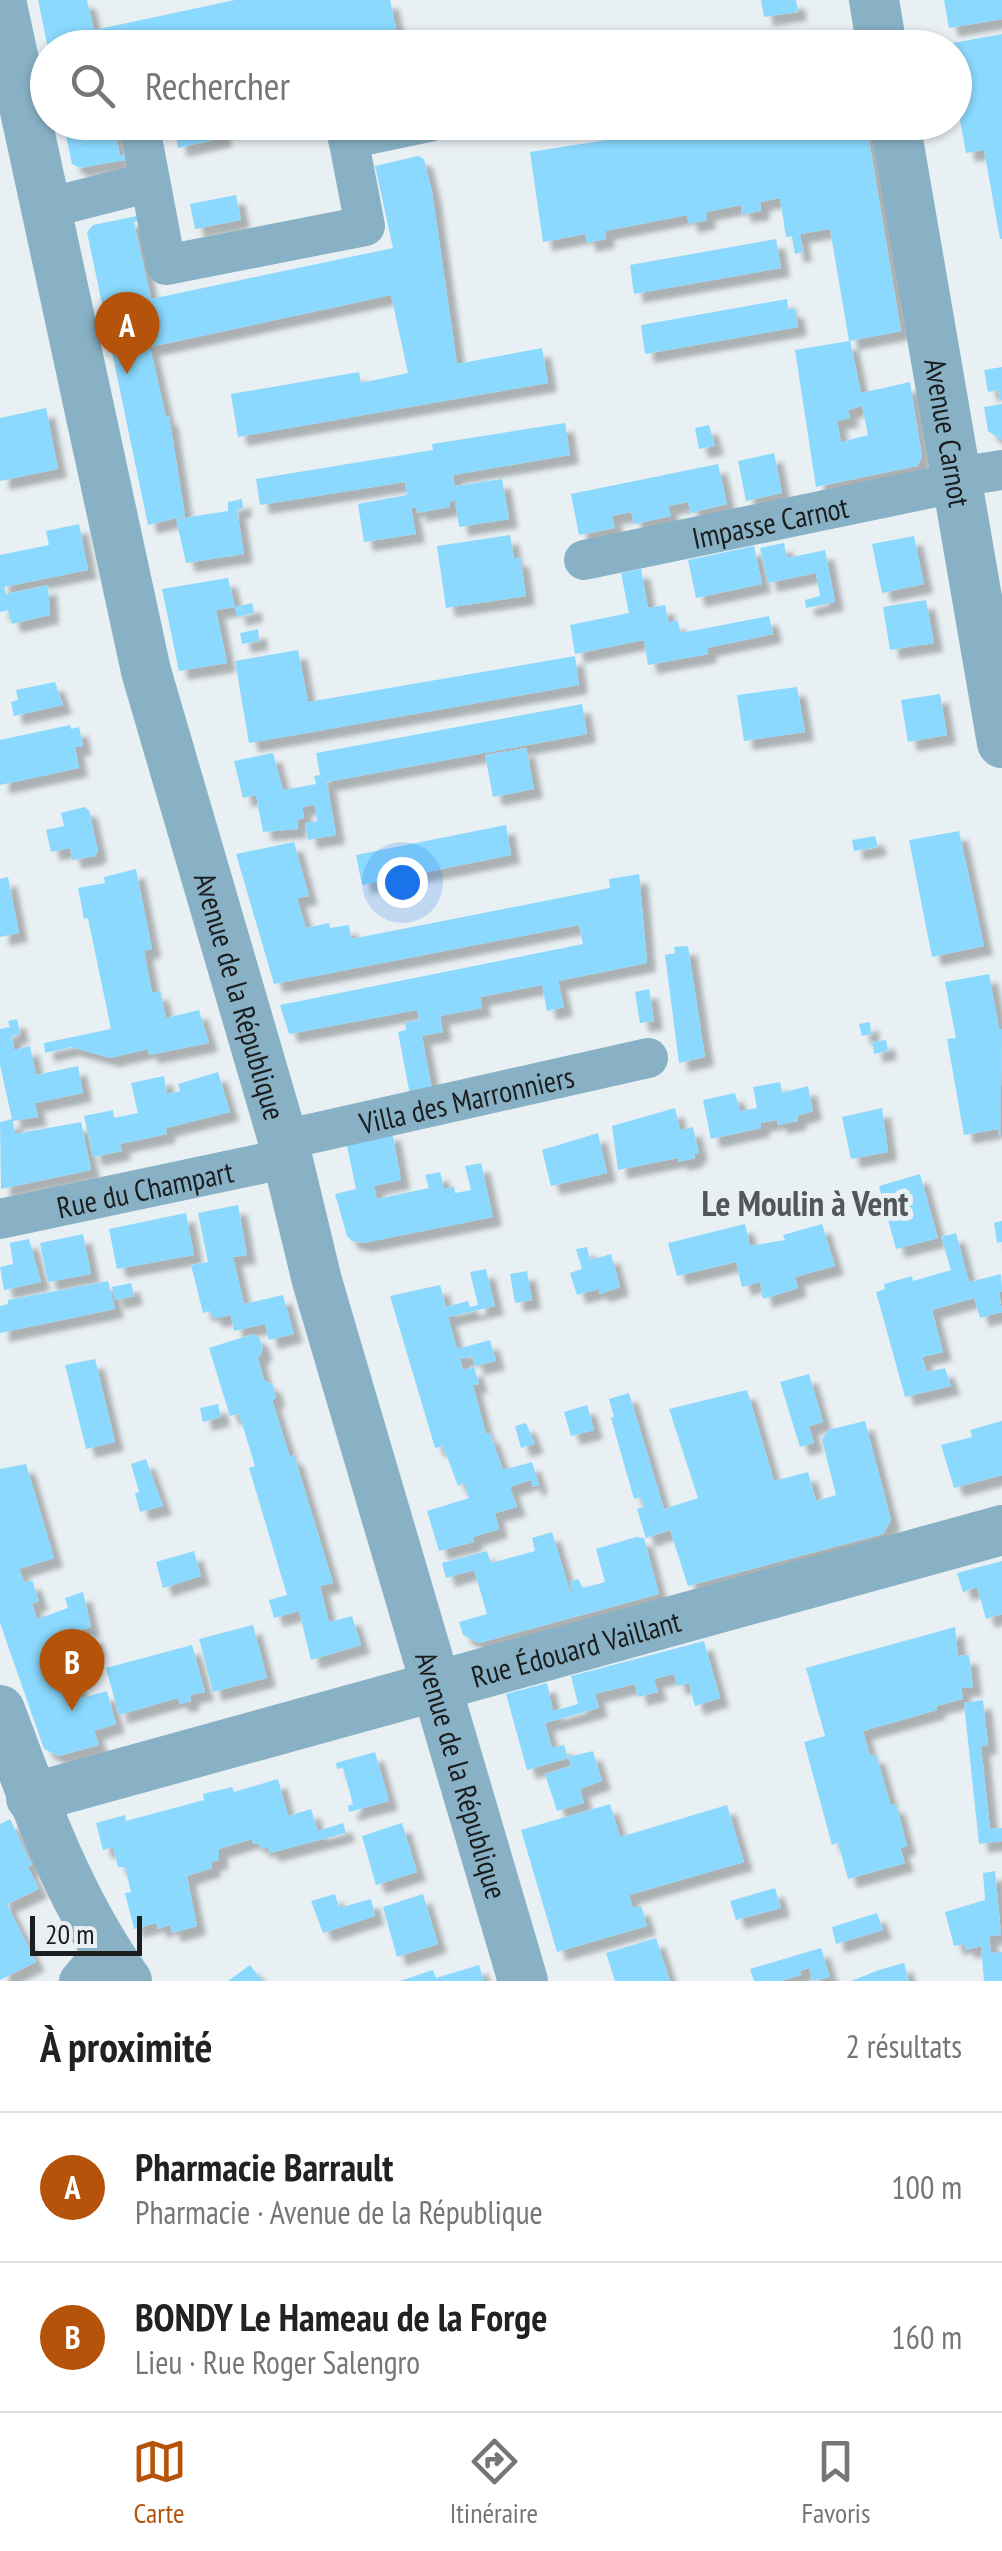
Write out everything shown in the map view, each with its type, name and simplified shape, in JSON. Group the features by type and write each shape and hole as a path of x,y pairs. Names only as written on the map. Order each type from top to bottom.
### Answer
{"street":[{"name":"Avenue de la République","path":"2,0 30,139"},
{"path":"874,0 879,30"},
{"name":"Avenue de la République","path":"30,140 146,671 286,1149 317,1282 522,1981"},
{"path":"142,140 166,265 365,226 348,140"},
{"name":"Avenue Carnot","path":"899,140 979,476 1002,744"},
{"path":"44,209 150,182"},
{"name":"Impasse Carnot","path":"584,560 979,476"},
{"name":"Villa des Marronniers","path":"286,1149 648,1058"},
{"name":"Rue du Champart","path":"0,1219 286,1149"},
{"name":"Rue Édouard Vaillant","path":"32,1798 1002,1530"},
{"path":"0,1710 104,1971"}],"building":[{"path":"38,0 87,0 94,30 44,30"},
{"path":"235,0 390,0 396,30 94,30"},
{"path":"761,0 796,0 798,12 764,17"},
{"path":"944,0 1002,0 1002,19 949,28"},
{"path":"1002,34 1002,239 984,150 966,153 964,140 972,140 972,39"},
{"path":"67,140 117,140 120,156 124,154 125,160 80,168 72,164"},
{"path":"176,140 214,140 178,148"},
{"path":"607,140 869,140 901,331 850,341 861,393 910,382 922,457 917,466 816,487 795,350 849,341 830,229 800,234 803,252 795,254 792,236 786,237 780,198 760,202 761,211 742,214 741,205 706,212 707,220 689,224 687,215 605,231 606,239 587,243 585,234 543,242 530,152","holes":["862,406 868,435 841,442 837,421 850,418 848,410"]},
{"path":"418,156 424,159 432,192 457,364 542,348 548,383 238,437 231,394 359,372 361,383 408,373 391,295 150,347 166,417 169,416 185,516 148,525 87,232 93,225 137,216 139,221 134,222 151,299 393,248 375,166"},
{"path":"236,195 241,220 195,229 190,204"},
{"path":"776,239 781,268 634,294 630,265"},
{"path":"787,299 788,309 795,309 798,327 645,354 641,325"},
{"path":"1002,367 1000,400 998,390 988,392 984,370"},
{"path":"1002,404 1002,440 988,431 984,407"},
{"path":"46,408 58,469 0,481 0,418"},
{"path":"565,423 570,455 453,475 455,486 502,479 509,519 459,527 455,500 450,507 417,513 416,507 411,508 416,534 364,542 358,504 407,495 405,482 260,505 256,479 433,450 432,444"},
{"path":"709,425 715,446 699,449 695,428"},
{"path":"774,453 782,493 746,501 738,461"},
{"path":"718,464 727,504 690,513 688,502 668,506 671,516 634,524 631,512 612,516 615,528 579,535 571,494"},
{"path":"242,499 243,508 237,510 244,554 186,563 176,519 228,511 228,502"},
{"path":"79,524 88,570 4,587 6,594 48,585 50,615 12,624 8,610 0,612 0,555 49,545 46,531"},
{"path":"510,535 514,559 520,557 526,596 446,608 437,546"},
{"path":"914,536 924,584 882,593 872,544"},
{"path":"784,543 787,558 825,550 835,602 806,608 805,600 820,596 816,573 768,583 760,548"},
{"path":"754,546 762,584 696,598 688,560"},
{"path":"641,569 648,608 665,605 669,623 677,620 681,633 769,616 773,634 707,648 708,654 648,665 644,640 575,654 570,625 629,613 621,573"},
{"path":"228,578 235,607 216,610 227,663 179,671 162,589"},
{"path":"926,600 934,643 890,650 883,607"},
{"path":"252,603 254,613 237,617 235,607"},
{"path":"258,629 259,641 242,644 240,633"},
{"path":"298,650 308,702 575,656 579,685 249,743 235,661"},
{"path":"55,682 63,705 14,716 11,702 18,700 16,690"},
{"path":"797,687 805,732 744,741 737,695"},
{"path":"940,694 947,735 908,742 901,700"},
{"path":"582,704 587,734 327,782 336,835 308,840 305,823 317,821 315,805 302,807 304,818 297,820 298,829 263,832 256,795 243,798 234,761 273,753 283,790 316,784 314,776 320,775 316,753"},
{"path":"70,725 71,729 79,727 83,746 75,747 79,768 0,785 0,740"},
{"path":"526,748 534,789 493,797 485,755"},
{"path":"84,807 89,810 98,851 95,856 72,860 70,848 51,852 46,830 64,826 61,813"},
{"path":"506,825 511,855 362,885 356,855"},
{"path":"959,831 984,946 932,957 909,840"},
{"path":"875,836 878,847 854,851 852,840"},
{"path":"294,842 309,896 297,898 306,928 329,923 330,928 349,925 351,939 610,888 609,879 639,874 647,963 558,981 564,1007 547,1011 542,985 480,997 482,1008 440,1016 443,1032 422,1036 432,1090 410,1095 398,1032 406,1030 405,1022 419,1020 417,1010 289,1034 280,1005 583,944 579,925 274,984 236,854"},
{"path":"136,869 152,949 144,951 152,993 160,991 166,1018 199,1010 209,1043 149,1055 148,1049 110,1058 71,1047 45,1053 44,1043 111,1029 78,888 105,883 104,877"},
{"path":"8,877 19,933 0,937 0,879"},
{"path":"688,946 705,1057 679,1063 665,955 675,953 674,947"},
{"path":"989,974 1002,1029 1000,1143 998,1129 964,1135 947,1039 956,1038 945,982"},
{"path":"649,989 654,1021 640,1023 635,992"},
{"path":"17,1019 20,1034 12,1036 14,1050 30,1046 36,1075 78,1066 83,1093 35,1103 38,1117 13,1121 15,1134 81,1122 91,1170 1,1189 0,1122 12,1119 0,1065 0,1029 10,1027 8,1021"},
{"path":"870,1022 871,1034 862,1036 859,1024"},
{"path":"886,1040 888,1051 874,1054 872,1042"},
{"path":"218,1072 230,1112 166,1128 167,1134 120,1144 122,1151 93,1157 84,1116 113,1110 114,1118 138,1113 131,1083 164,1076 167,1094 180,1091 178,1084"},
{"path":"780,1082 782,1093 808,1086 813,1111 797,1116 798,1121 760,1123 761,1128 711,1139 703,1100 735,1093 740,1111 757,1108 753,1087"},
{"path":"675,1108 680,1130 693,1127 699,1153 694,1154 695,1158 618,1170 612,1126"},
{"path":"882,1108 888,1152 851,1159 842,1117"},
{"path":"392,1131 401,1180 374,1186 377,1199 429,1188 425,1175 440,1172 444,1189 454,1187 455,1193 471,1190 465,1166 481,1163 493,1217 363,1243 352,1241 347,1236 335,1194 356,1189 346,1141"},
{"path":"598,1133 607,1173 551,1186 542,1150"},
{"path":"920,1174 938,1238 896,1249 879,1186"},
{"path":"238,1205 247,1255 233,1257 244,1304 283,1295 294,1334 269,1340 265,1324 234,1331 231,1315 217,1318 210,1311 203,1313 191,1265 208,1262 198,1213"},
{"path":"186,1213 194,1255 117,1269 109,1229"},
{"path":"1002,1221 1002,1242 997,1243 994,1223"},
{"path":"745,1224 750,1246 785,1240 783,1235 822,1224 835,1266 795,1277 798,1288 763,1299 760,1282 742,1287 736,1262 677,1276 668,1243"},
{"path":"956,1233 969,1282 1001,1274 1002,1312 980,1318 974,1298 932,1310 943,1352 922,1357 927,1372 945,1368 951,1386 905,1397 876,1292 885,1289 884,1284 951,1270 941,1237"},
{"path":"83,1234 91,1274 48,1282 40,1243"},
{"path":"29,1239 41,1282 4,1290 0,1267 13,1264 10,1243"},
{"path":"587,1247 590,1260 611,1254 620,1287 600,1294 599,1289 577,1295 570,1273 582,1269 576,1249"},
{"path":"486,1269 495,1306 448,1317 457,1349 490,1340 496,1361 475,1366 472,1356 460,1359 463,1370 474,1367 479,1384 473,1385 486,1434 490,1433 503,1470 532,1462 539,1485 533,1487 531,1480 510,1487 517,1507 495,1513 499,1529 473,1537 474,1542 439,1551 427,1511 469,1498 464,1483 458,1486 443,1446 435,1448 390,1296 440,1285 446,1307 468,1301 470,1307 478,1305 470,1272"},
{"path":"527,1271 532,1300 515,1303 510,1274"},
{"path":"108,1281 115,1309 0,1333 0,1306 8,1304 8,1300"},
{"path":"131,1283 134,1296 115,1300 112,1287"},
{"path":"253,1334 259,1337 263,1350 258,1358 264,1380 273,1385 276,1398 272,1400 290,1457 294,1455 333,1583 320,1586 329,1622 352,1616 361,1645 311,1660 299,1611 274,1618 269,1600 287,1595 249,1468 255,1466 239,1414 230,1416 209,1348"},
{"path":"95,1359 115,1442 86,1449 65,1365"},
{"path":"809,1374 823,1422 809,1426 814,1443 800,1447 780,1382"},
{"path":"747,1390 774,1481 808,1472 816,1501 836,1495 822,1440 828,1430 865,1421 891,1520 883,1534 688,1586 670,1530 646,1538 637,1509 644,1507 641,1497 634,1499 609,1399 629,1393 664,1509 698,1498 669,1409"},
{"path":"218,1404 221,1417 203,1422 200,1408"},
{"path":"587,1405 594,1430 571,1436 564,1412"},
{"path":"1002,1421 1002,1475 954,1488 941,1445 972,1437 970,1430"},
{"path":"526,1423 535,1444 521,1448 515,1426"},
{"path":"146,1459 163,1506 140,1512 131,1464"},
{"path":"26,1464 54,1558 19,1569 25,1583 32,1580 39,1601 32,1604 37,1619 68,1608 65,1598 83,1592 91,1627 60,1637 67,1654 72,1652 75,1659 69,1662 82,1698 107,1691 116,1724 94,1731 99,1745 59,1756 44,1749 0,1623 0,1469"},
{"path":"552,1532 570,1592 569,1582 578,1579 583,1588 605,1582 596,1549 636,1537 644,1538 659,1594 479,1643 463,1635 459,1622 487,1614 474,1570 446,1578 442,1563 487,1551 491,1563 535,1551 532,1538"},
{"path":"194,1551 201,1576 163,1588 156,1562"},
{"path":"1002,1561 1002,1614 986,1619 977,1587 963,1592 957,1573"},
{"path":"253,1625 267,1678 213,1692 199,1639"},
{"path":"955,1627 958,1656 969,1655 973,1687 961,1688 963,1699 863,1731 870,1756 876,1754 891,1806 896,1804 907,1846 900,1848 905,1863 848,1879 838,1842 832,1845 804,1742 825,1736 806,1668"},
{"path":"93,1634 97,1649 86,1652 82,1638"},
{"path":"704,1641 720,1698 695,1706 689,1683 677,1686 674,1674 654,1679 658,1692 638,1697 635,1684 595,1694 599,1708 545,1723 552,1748 564,1745 568,1758 527,1770 506,1694 547,1683 553,1711 578,1704 571,1676"},
{"path":"192,1645 205,1692 190,1695 191,1701 180,1704 178,1698 119,1715 106,1668"},
{"path":"983,1700 988,1745 981,1746 990,1829 1002,1828 1002,1841 979,1844 964,1703"},
{"path":"593,1751 602,1781 580,1789 584,1803 557,1811 545,1774 571,1766 568,1757"},
{"path":"375,1752 389,1801 349,1812 348,1806 353,1804 343,1768 337,1769 336,1763"},
{"path":"278,1779 288,1816 311,1809 318,1831 343,1823 346,1833 270,1853 268,1847 261,1849 252,1839 219,1849 219,1860 211,1862 212,1868 187,1876 197,1926 172,1933 170,1925 158,1929 156,1923 134,1929 125,1893 131,1892 125,1867 118,1867 113,1847 103,1850 96,1823 125,1815 126,1821 204,1800 203,1794 232,1787 234,1792"},
{"path":"610,1804 620,1837 727,1805 744,1862 629,1895 633,1908 641,1906 647,1926 557,1952 521,1830"},
{"path":"10,1819 39,1889 7,1904 36,1962 0,1980 0,1824"},
{"path":"402,1823 417,1872 376,1885 362,1836"},
{"path":"995,1871 1001,1935 989,1936 991,1953 1002,1952 1002,1981 984,1981 981,1946 966,1950 964,1944 954,1946 945,1912 985,1900 983,1873"},
{"path":"775,1888 781,1908 736,1920 730,1901"},
{"path":"335,1894 339,1908 371,1899 375,1916 323,1933 311,1901"},
{"path":"423,1894 438,1944 397,1957 383,1907"},
{"path":"877,1913 883,1930 836,1944 832,1927"},
{"path":"656,1938 670,1981 615,1981 606,1953"},
{"path":"821,1948 830,1977 813,1981 809,1968 781,1981 754,1981 750,1969"},
{"path":"904,1963 909,1981 851,1981 879,1970"},
{"path":"250,1965 262,1981 228,1981"},
{"path":"479,1965 484,1981 400,1981 433,1970 436,1978"}],"place":[{"name":"Pharmacie Barrault","path":"127,374"},
{"name":"BONDY Le Hameau de la Forge","path":"72,1711"}],"district":[{"name":"Le Moulin à Vent","path":"805,1203"}]}
